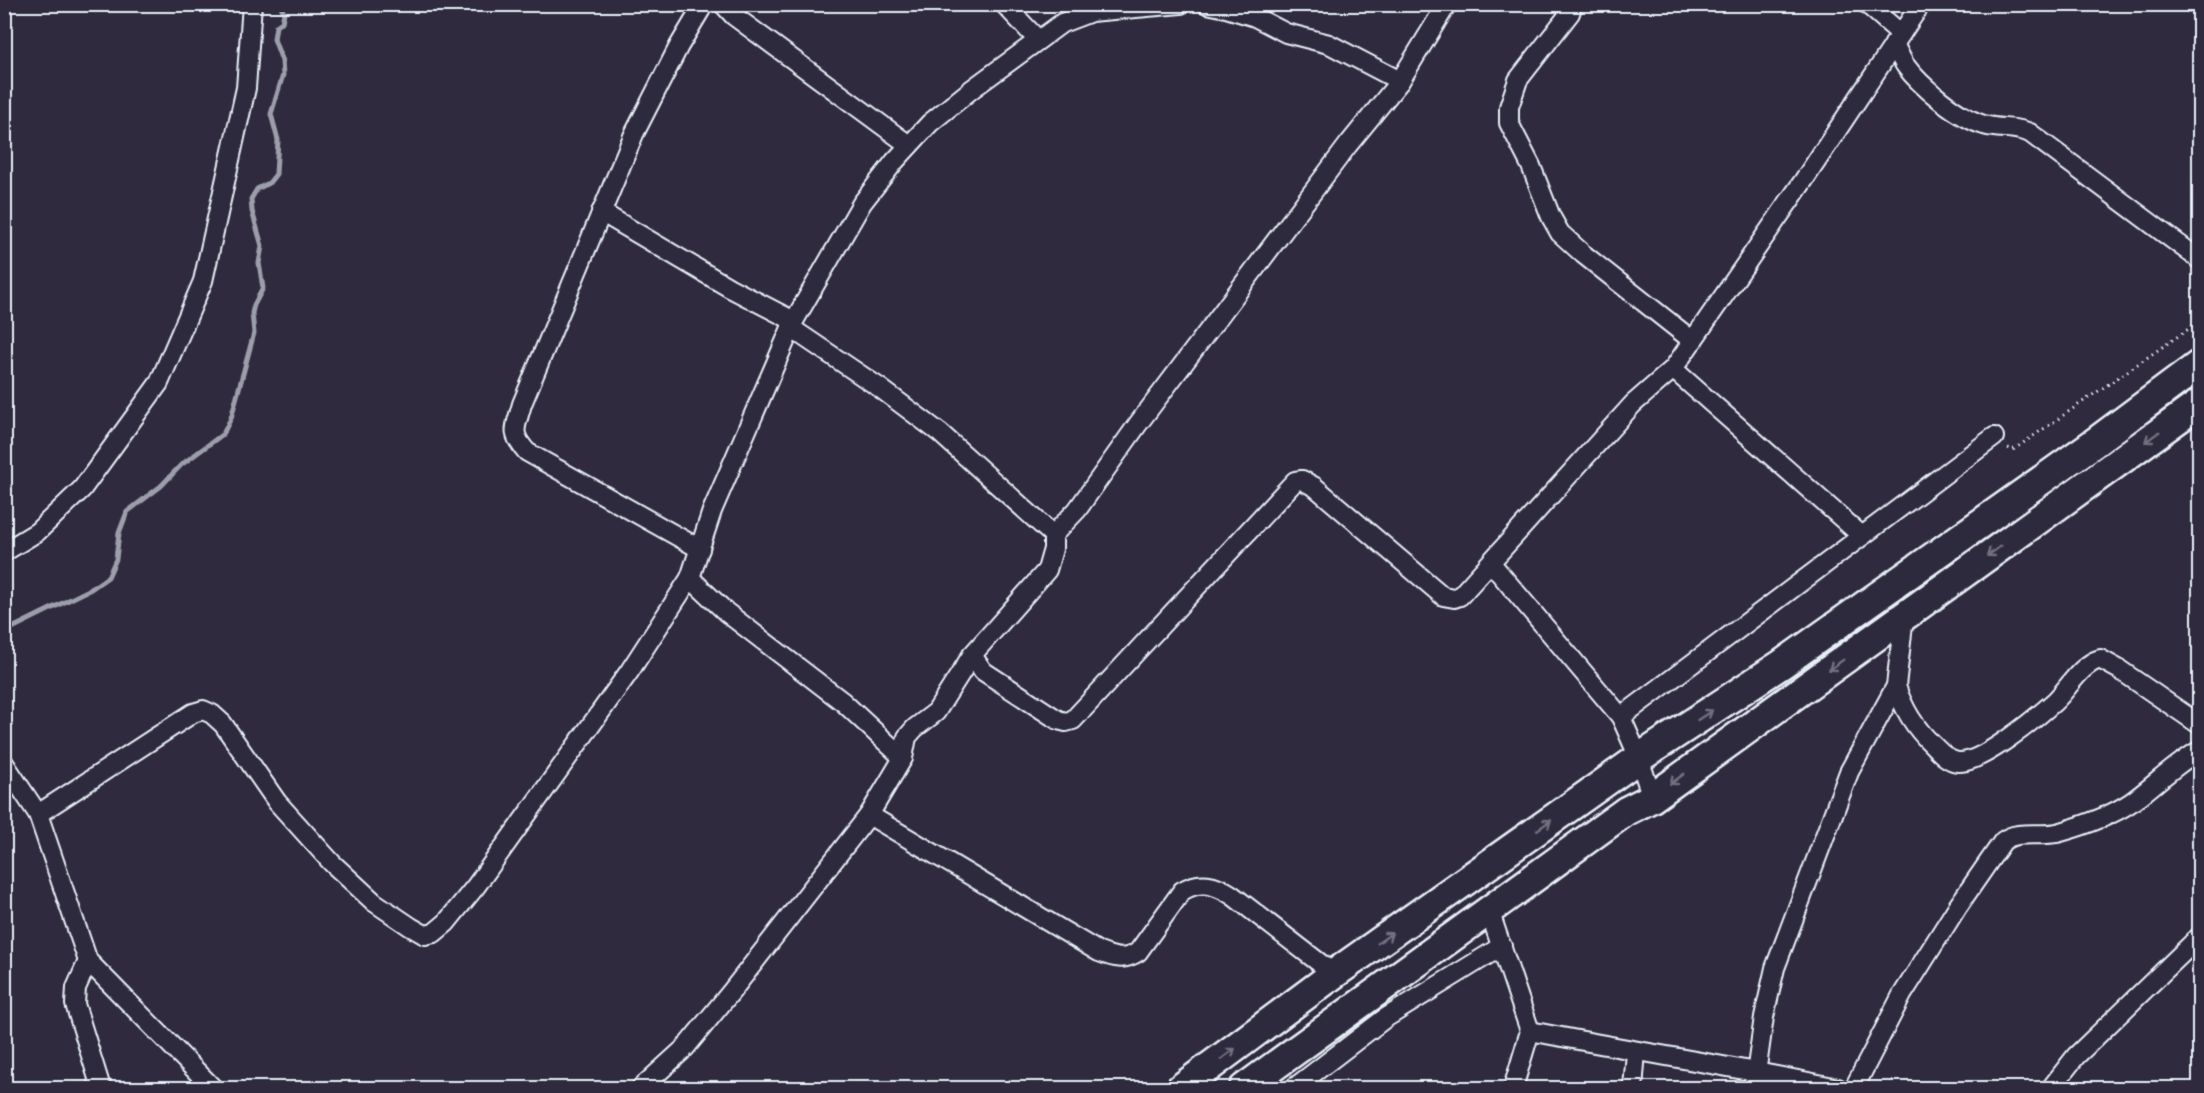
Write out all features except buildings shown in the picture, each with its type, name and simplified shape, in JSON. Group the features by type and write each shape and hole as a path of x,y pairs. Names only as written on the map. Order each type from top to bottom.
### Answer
{"main road":[{"path":"1181,1089 1334,974 1639,758 1782,664 2094,443 2199,364"},
{"path":"1244,1089 1626,811 1652,798 2199,403"}],"street":[{"path":"4,552 38,532 82,489 159,382 203,281 246,88 252,4"},
{"path":"700,549 527,452 516,440 515,432 522,404 634,134 679,46 704,4"},
{"path":"723,4 734,16 909,145"},
{"path":"1004,4 1038,40"},
{"path":"38,814 193,713 203,710 212,714 223,724 277,802 332,863 374,902 425,935 434,933 446,923 476,886 629,672 690,578 712,511 792,325 862,202 909,145 938,116 1062,23 1091,12 1182,4"},
{"path":"1207,4 1255,17 1286,33 1329,44 1400,81"},
{"path":"641,1089 685,1048 869,815 903,758 907,737 936,712 972,655 1047,570 1053,549 1053,535 1077,510 1145,414 1348,145 1400,81 1448,4"},
{"path":"1573,4 1570,13 1518,80 1509,107 1509,123 1531,166 1551,217 1560,233 1583,254 1693,341"},
{"path":"1867,4 1897,39 1905,65 1922,85 1983,125 2030,132 2199,260"},
{"path":"972,655 983,672 1058,720 1066,722 1072,720 1295,481 1302,480 1315,487 1443,596 1454,598 1460,596 1633,404 1673,369 1806,177 1921,4"},
{"path":"601,212 792,325 940,433 1053,535"},
{"path":"1673,369 1862,536"},
{"path":"1621,717 1994,437"},
{"path":"1491,562 1621,717 1639,758 1652,798"},
{"path":"690,578 726,612 843,702 903,758"},
{"path":"1755,1080 1764,1017 1775,968 1849,772 1896,686 1904,616"},
{"path":"1896,686 1911,719 1926,739 1943,756 1958,762 1987,753 2054,701 2090,662 2100,660 2120,670 2199,725"},
{"path":"1854,1089 1902,995 1958,906 2003,841 2016,835 2034,836 2057,833 2098,820 2127,805 2156,784 2181,760 2199,750"},
{"path":"4,763 38,814 88,961 213,1089"},
{"path":"869,815 1099,952 1118,959 1130,957 1138,952 1182,891 1191,885 1206,884 1213,885 1232,895 1334,974"},
{"path":"1489,910 1530,1031 1513,1089"},
{"path":"2060,1084 2076,1056 2199,936"},
{"path":"1294,1089 1384,1019 1502,946"},
{"path":"88,961 76,988 75,1004 101,1089"},
{"path":"1530,1031 1636,1052 1755,1080 1838,1089"},
{"path":"1632,1089 1636,1052"}],"path":[{"path":"1994,437 2005,448 2013,450 2199,321"}],"waterway":[{"path":"4,632 91,589 108,577 116,559 119,533 127,512 161,486 181,465 223,434 231,418 254,333 252,313 263,288 259,263 262,246 251,199 257,189 269,183 276,174 278,140 271,114 283,75 282,61 274,39 276,26 282,22 284,13 280,4"}]}
